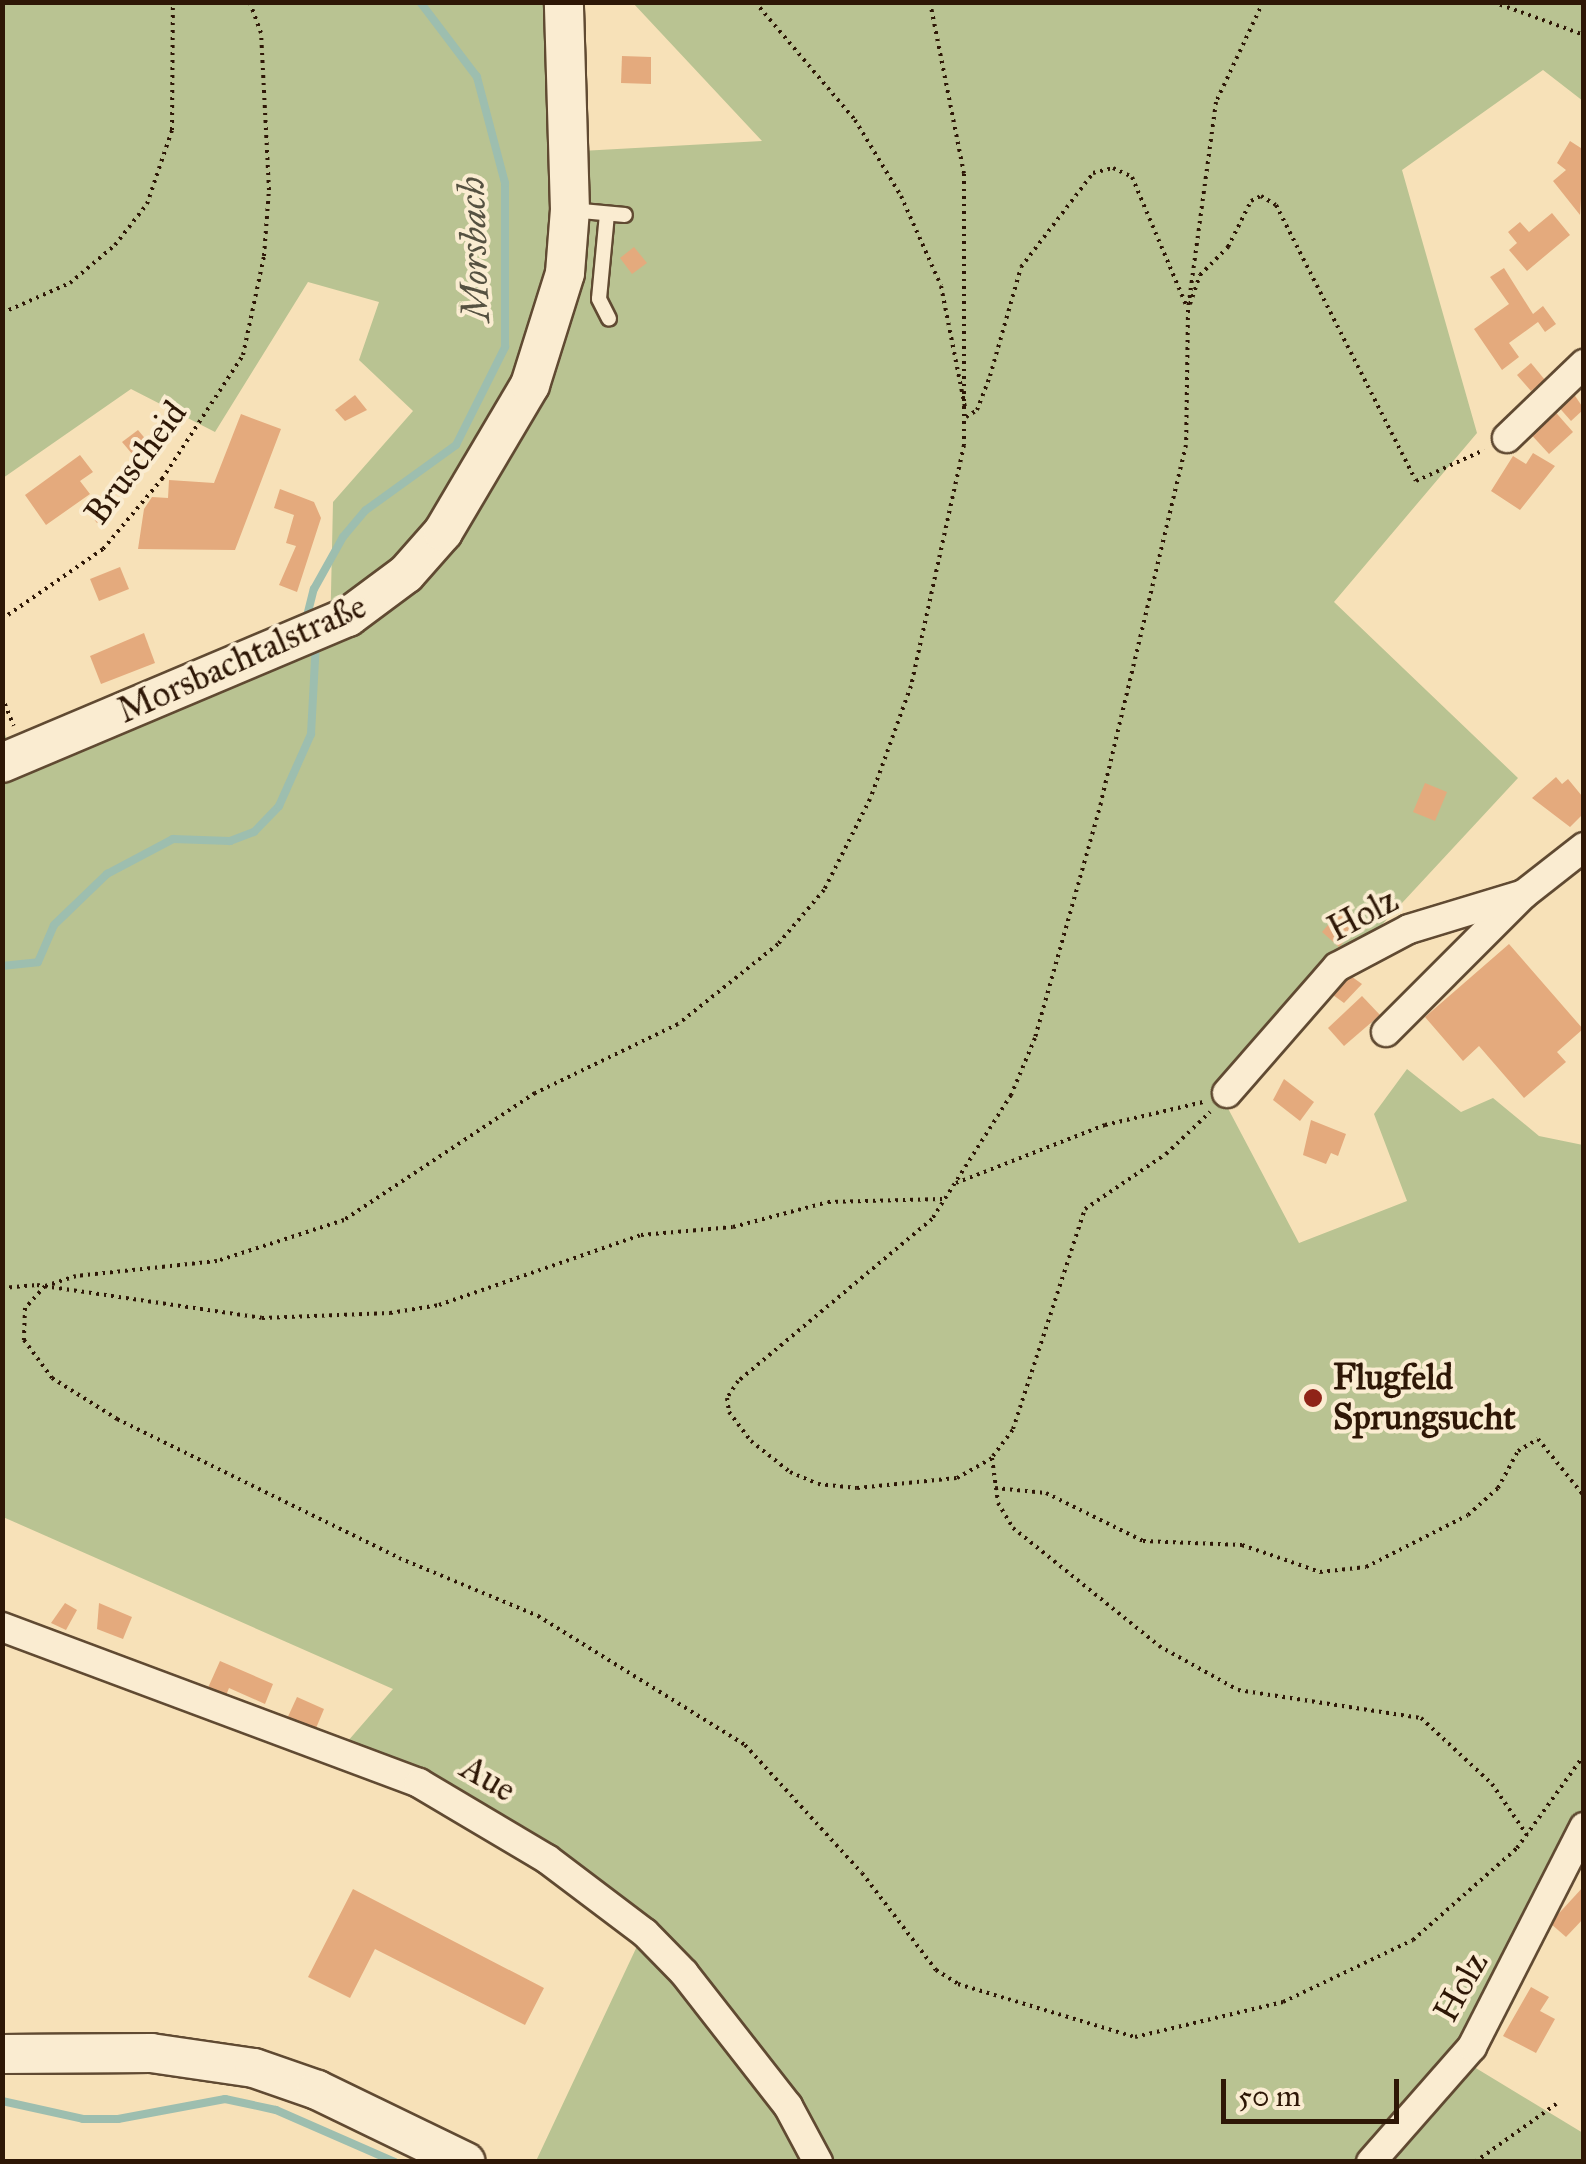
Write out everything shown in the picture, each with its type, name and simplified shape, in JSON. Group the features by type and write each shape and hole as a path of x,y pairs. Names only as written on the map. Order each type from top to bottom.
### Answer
{"main road":[{"name":"Morsbachtalstraße","path":"2,762 310,634 406,574 481,476 551,332 589,212 564,2"},
{"path":"2,2054 151,2052 254,2068 317,2090 466,2162"}],"street":[{"path":"1507,438 1584,364"},
{"name":"Holz","path":"1386,1032 1524,894 1584,847"},
{"name":"Holz","path":"1227,1093 1337,967 1409,929 1524,894"},
{"name":"Aue","path":"2,1627 419,1782 547,1859 645,1933 684,1973 788,2106 818,2162"},
{"name":"Holz","path":"1371,2162 1472,2048 1584,1827"}],"lane":[{"path":"609,319 599,299 589,212 624,216"}],"path":[{"path":"2,313 70,282 115,245 147,204 172,130 173,2"},
{"name":"Bruscheid","path":"2,620 103,549 162,479 243,355 264,256 269,190 263,52 250,2"},
{"path":"755,2 855,120 901,196 941,286 966,417"},
{"path":"930,2 964,174 966,417 918,656 896,732 836,872 778,944 647,1044 535,1094 344,1220 217,1261 76,1276 45,1286 32,1294 22,1330 29,1352 52,1378 144,1433 399,1558 538,1616 720,1728 765,1764 872,1884 920,1952 958,1984 1135,2038 1233,2018 1326,1986 1414,1940 1527,1835 1584,1755"},
{"path":"1227,1093 1166,1154 1085,1209 1013,1429 992,1458 957,1478 857,1488 818,1484 790,1472 751,1441 728,1412 727,1398 738,1381 905,1244 944,1198 1010,1095 1034,1038 1102,804 1186,445 1188,310 1216,102 1264,2"},
{"path":"1493,2 1584,35"},
{"path":"966,417 976,410 990,376 1022,267 1093,174 1113,168 1132,177 1188,310"},
{"path":"1188,310 1200,275 1228,247 1251,200 1262,196 1276,205 1416,481 1507,438"},
{"path":"952,1184 1105,1124 1166,1116 1227,1093"},
{"path":"2,1288 45,1286 262,1318 390,1312 439,1305 641,1234 733,1227 828,1202 944,1198"},
{"path":"995,1488 1046,1493 1143,1541 1242,1546 1320,1572 1366,1567 1468,1515 1498,1488 1518,1451 1538,1439 1584,1496"},
{"path":"992,1458 995,1488 1013,1528 1159,1646 1238,1690 1421,1718 1492,1784 1527,1835"},
{"path":"1475,2162 1556,2104"}],"green space":[{"path":"3,3 581,3 581,151 762,141 633,3 1583,3 1583,101 1543,70 1402,170 1477,433 1334,602 1518,778 1222,1097 1299,1243 1407,1201 1374,1114 1407,1069 1461,1112 1493,1098 1539,1136 1583,1145 1583,1805 1552,1882 1456,2056 1583,2133 1583,2161 536,2161 639,1942 549,1855 341,1749 393,1689 3,1517 2,726 19,774 330,638 333,502 413,411 359,360 379,302 308,282 215,432 131,389 3,478"}],"building":[{"path":"622,56 651,57 651,84 621,83"},
{"path":"1570,141 1584,150 1580,215 1553,181 1566,170 1557,163"},
{"path":"1552,213 1570,235 1527,271 1509,250 1517,243 1508,232 1520,222 1529,232"},
{"path":"634,247 647,263 632,274 620,258"},
{"path":"1504,268 1533,314 1543,306 1556,324 1545,332 1538,322 1509,343 1519,357 1502,370 1474,329 1509,304 1490,277"},
{"path":"1531,363 1545,380 1531,391 1517,375"},
{"path":"1571,390 1584,409 1571,421 1556,404"},
{"path":"355,395 367,410 345,421 335,410"},
{"path":"1551,407 1573,432 1549,454 1527,430"},
{"path":"241,414 281,429 235,550 138,549 144,509 152,497 168,498 169,480 214,483"},
{"path":"138,430 148,442 133,455 122,442"},
{"path":"1533,453 1555,466 1520,510 1491,491 1513,456 1526,464"},
{"path":"80,455 93,472 80,481 90,494 46,525 25,495"},
{"path":"280,489 314,502 321,518 297,592 279,585 296,546 286,543 294,515 274,508"},
{"path":"105,499 113,509 97,523 89,513"},
{"path":"120,567 129,589 99,601 90,579"},
{"path":"144,633 155,663 101,684 90,656"},
{"path":"1556,777 1562,784 1568,779 1582,796 1584,813 1570,827 1532,798"},
{"path":"1425,783 1447,792 1435,821 1413,812"},
{"path":"1339,912 1357,927 1339,947 1322,932"},
{"path":"1509,944 1583,1029 1557,1052 1566,1062 1524,1098 1479,1046 1463,1061 1425,1017"},
{"path":"1348,974 1362,984 1344,1003 1333,995"},
{"path":"1362,996 1380,1015 1344,1046 1328,1028"},
{"path":"1284,1079 1314,1102 1300,1121 1273,1100"},
{"path":"1311,1120 1346,1134 1338,1156 1331,1153 1326,1164 1303,1155"},
{"path":"65,1603 77,1610 66,1630 51,1623"},
{"path":"99,1603 132,1617 123,1639 97,1629"},
{"path":"220,1661 273,1684 265,1704 229,1688 225,1698 207,1690"},
{"path":"297,1697 324,1709 314,1733 286,1721"},
{"path":"1584,1886 1584,1918 1566,1937 1550,1923"},
{"path":"353,1889 544,1988 525,2025 375,1949 350,1998 308,1977"},
{"path":"1531,1987 1549,1997 1540,2011 1555,2019 1536,2053 1503,2036"}],"waterway":[{"name":"Morsbach","path":"306,620 314,589 343,537 366,510 456,445 505,347 505,183 477,77 420,2"},
{"name":"Morsbach","path":"2,966 38,962 54,925 107,874 173,839 230,841 254,832 279,806 311,734 316,642"},
{"name":"Morsbach","path":"2,2101 83,2119 118,2119 225,2099 276,2110 395,2162"}],"place":[{"name":"Flugfeld Sprungsucht","path":"1313,1398"}]}
